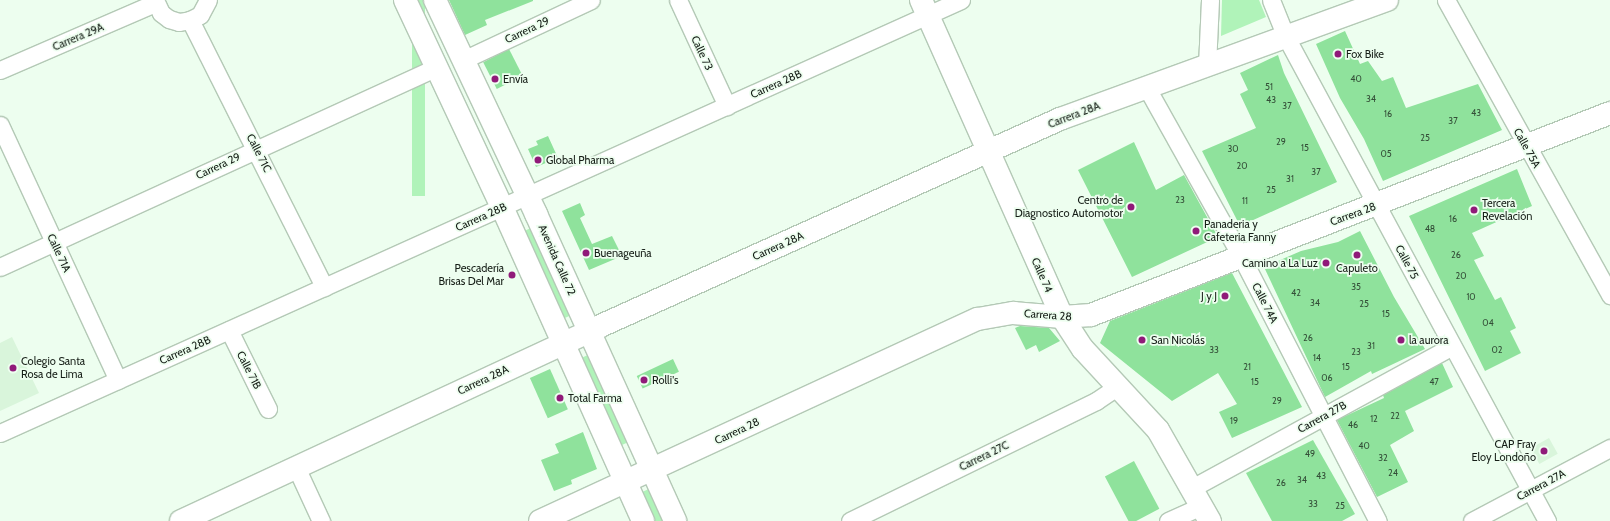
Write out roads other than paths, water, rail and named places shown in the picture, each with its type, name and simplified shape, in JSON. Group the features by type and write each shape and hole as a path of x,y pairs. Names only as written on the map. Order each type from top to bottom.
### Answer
{"street":[{"path":"155,2 169,19 190,20 200,15 208,0"},
{"path":"404,0 502,207 643,521"},
{"name":"Avenida Calle 72","path":"435,0 528,196 675,521"},
{"name":"Carrera 29","path":"464,60 591,0"},
{"name":"Calle 73","path":"678,0 727,106"},
{"name":"Carrera 28B","path":"0,434 324,286 727,106 924,8 961,0"},
{"path":"1207,66 1210,0"},
{"name":"Calle 75","path":"1271,0 1286,37 1547,521"},
{"name":"Carrera 28A","path":"180,521 589,331 1060,119 1387,0"},
{"name":"Calle 75A","path":"1446,0 1525,146 1603,268 1610,295"},
{"name":"Carrera 29A","path":"0,70 155,2"},
{"name":"Calle 74","path":"924,8 986,151 1062,317 1083,348 1117,388 1158,430 1201,505"},
{"name":"Calle 71C","path":"190,20 257,148 324,286"},
{"name":"Carrera 29","path":"0,267 436,67"},
{"name":"Calle 74A","path":"1147,88 1241,256 1378,521"},
{"name":"Carrera 28","path":"540,521 978,319 1013,313 1062,317 1091,315 1115,307 1241,256 1376,205 1610,113"},
{"name":"Calle 71A","path":"0,125 118,380"},
{"name":"Calle 71B","path":"229,330 268,409"},
{"name":"Carrera 27B","path":"1168,521 1201,505 1324,416 1452,346"},
{"name":"Carrera 27C","path":"850,521 1096,401 1117,388"},
{"name":"Carrera 27A","path":"1472,521 1610,448"},
{"path":"296,467 321,521"}],"place":[{"name":"Fox Bike","path":"1338,54"},
{"name":"Envía","path":"495,79"},
{"name":"Global Pharma","path":"538,160"},
{"name":"Centro de Diagnostico Automotor","path":"1131,207"},
{"name":"Tercera Revelación","path":"1474,210"},
{"name":"Panaderia y Cafeteria Fanny","path":"1196,231"},
{"name":"Buenageuña","path":"586,253"},
{"name":"Capuleto","path":"1357,255"},
{"name":"Camino a La Luz","path":"1326,263"},
{"name":"Pescadería Brisas Del Mar","path":"512,275"},
{"name":"J y J","path":"1225,296"},
{"name":"San Nicolás","path":"1142,340"},
{"name":"la aurora","path":"1401,340"},
{"name":"Colegio Santa Rosa de Lima","path":"13,368"},
{"name":"Rolli's","path":"644,380"},
{"name":"Total Farma","path":"560,398"},
{"name":"CAP Fray Eloy Londoño","path":"1544,451"}]}
